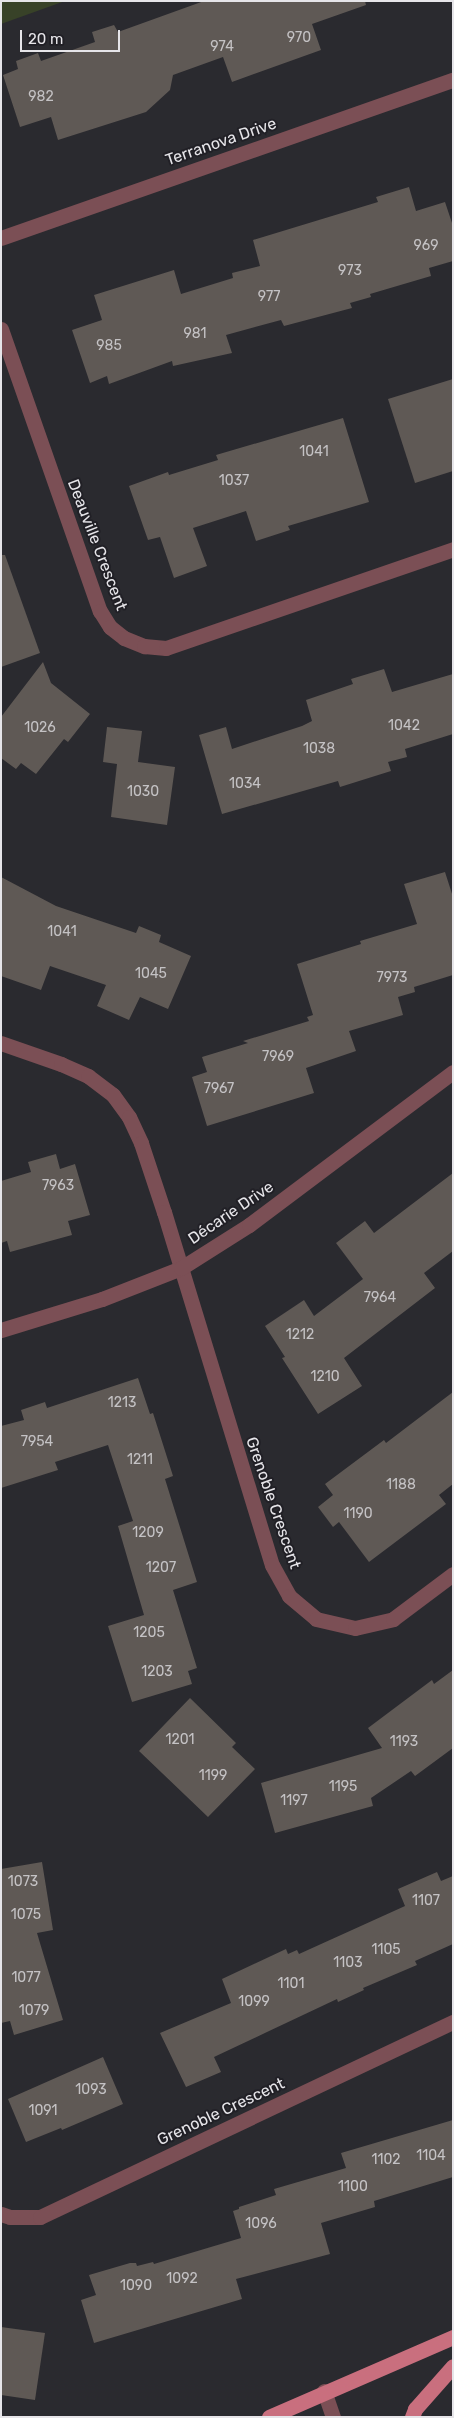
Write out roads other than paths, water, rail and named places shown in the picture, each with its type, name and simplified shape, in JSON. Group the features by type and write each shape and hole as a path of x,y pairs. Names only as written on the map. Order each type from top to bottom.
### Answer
{"main road":[{"path":"270,2417 324,2391 453,2337"},
{"path":"412,2417 415,2409 453,2366"}],"street":[{"name":"Terranova Drive","path":"1,238 453,80"},
{"name":"Deauville Crescent","path":"1,328 100,611 110,627 124,638 144,646 166,648 453,549"},
{"path":"1,1043 61,1064 88,1076 114,1095 129,1116 141,1142 181,1268"},
{"name":"Décarie Drive","path":"1,1330 102,1299 181,1268 249,1225 453,1072"},
{"name":"Grenoble Crescent","path":"181,1268 272,1565 289,1596 316,1619 355,1628 393,1619 453,1574"},
{"name":"Grenoble Crescent","path":"1,2214 10,2217 40,2217 453,2022"},
{"path":"324,2391 333,2417"}]}
